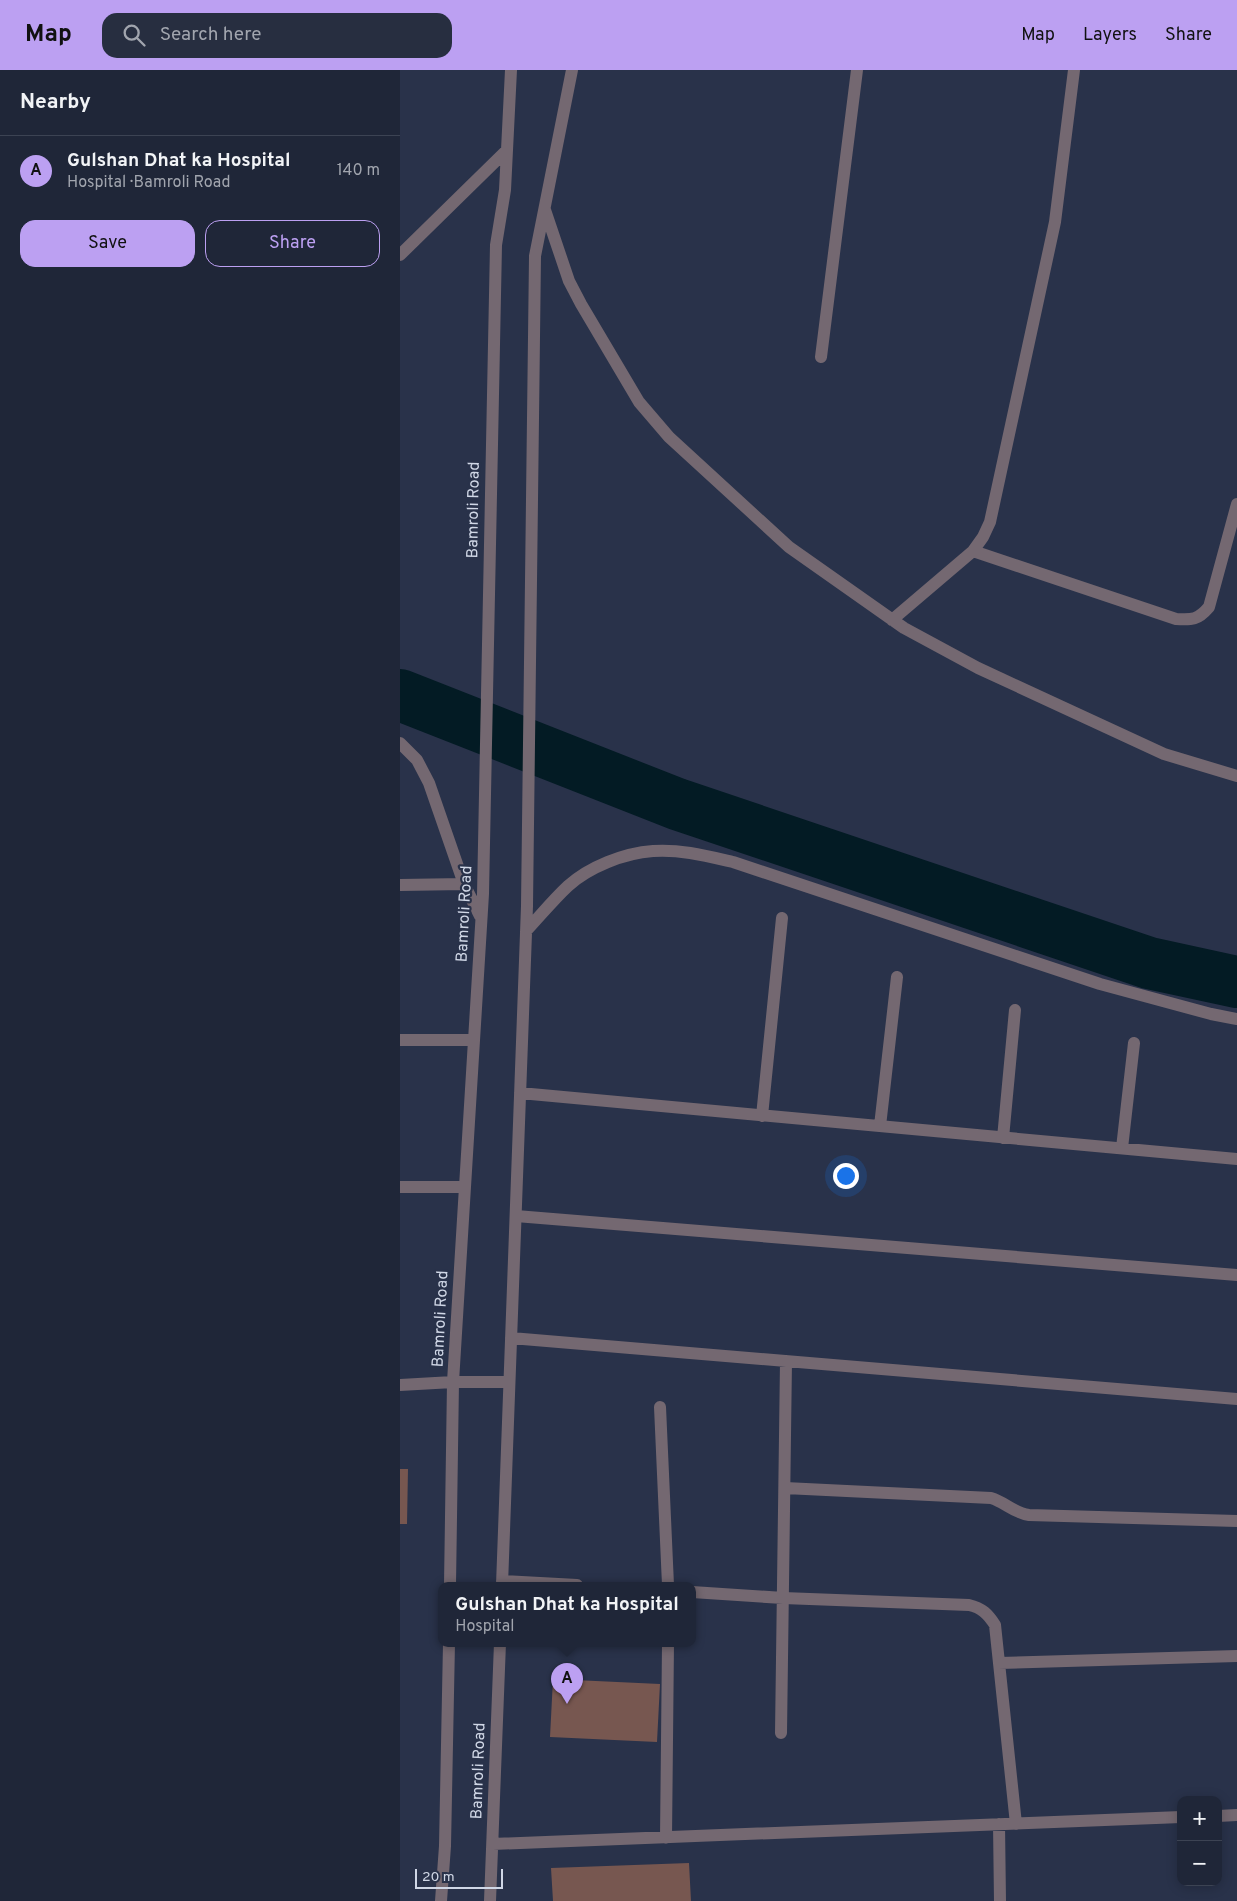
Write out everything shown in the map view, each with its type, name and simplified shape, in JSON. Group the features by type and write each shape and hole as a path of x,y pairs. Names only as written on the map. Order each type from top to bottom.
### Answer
{"street":[{"name":"Bamroli Road","path":"450,1582 454,1382 483,894 496,244 505,190 511,70"},
{"path":"502,1582 527,906 535,256 572,70"},
{"path":"821,357 857,70"},
{"path":"892,620 973,551 984,536 990,522 1055,222 1074,70"},
{"path":"400,255 507,150"},
{"path":"545,207 569,281 640,402 669,437 789,547 904,628 978,668 1164,754 1237,776"},
{"path":"973,551 1176,619 1190,620 1201,616 1209,607 1237,504"},
{"path":"400,743 417,760 429,783 464,884 482,918"},
{"path":"526,931 570,885 594,869 622,857 653,851 696,853 733,862 1100,984 1237,1020"},
{"path":"400,885 464,884"},
{"path":"762,1116 782,918"},
{"path":"880,1126 898,977"},
{"path":"1002,1138 1015,1010"},
{"path":"400,1040 474,1040"},
{"path":"1122,1148 1134,1043"},
{"path":"520,1093 1237,1159"},
{"path":"400,1187 465,1187"},
{"path":"516,1216 1237,1275"},
{"path":"511,1338 1237,1399"},
{"path":"781,1733 786,1361"},
{"path":"400,1385 454,1382 509,1382"},
{"path":"660,1407 668,1582"},
{"path":"785,1488 991,1498 1000,1500 1020,1514 1029,1515 1237,1521"},
{"path":"696,1592 783,1598 969,1605 981,1608 990,1616 995,1625 1016,1824"},
{"name":"Bamroli Road","path":"441,1901 445,1846 449,1647"},
{"name":"Bamroli Road","path":"490,1901 500,1647"},
{"path":"666,1838 668,1647"},
{"path":"999,1662 1237,1656"},
{"path":"1222,1816 1237,1815"},
{"path":"492,1844 1177,1817"},
{"path":"999,1824 1000,1901"}],"building":[{"path":"400,1469 408,1469 407,1524 400,1524"},
{"path":"553,1679 660,1684 657,1742 550,1737"},
{"path":"689,1863 691,1901 553,1901 551,1868"}],"waterway":[{"path":"400,695 677,804 1149,963 1237,982"}],"place":[{"name":"Gulshan Dhat ka Hospital","path":"567,1704"}]}
